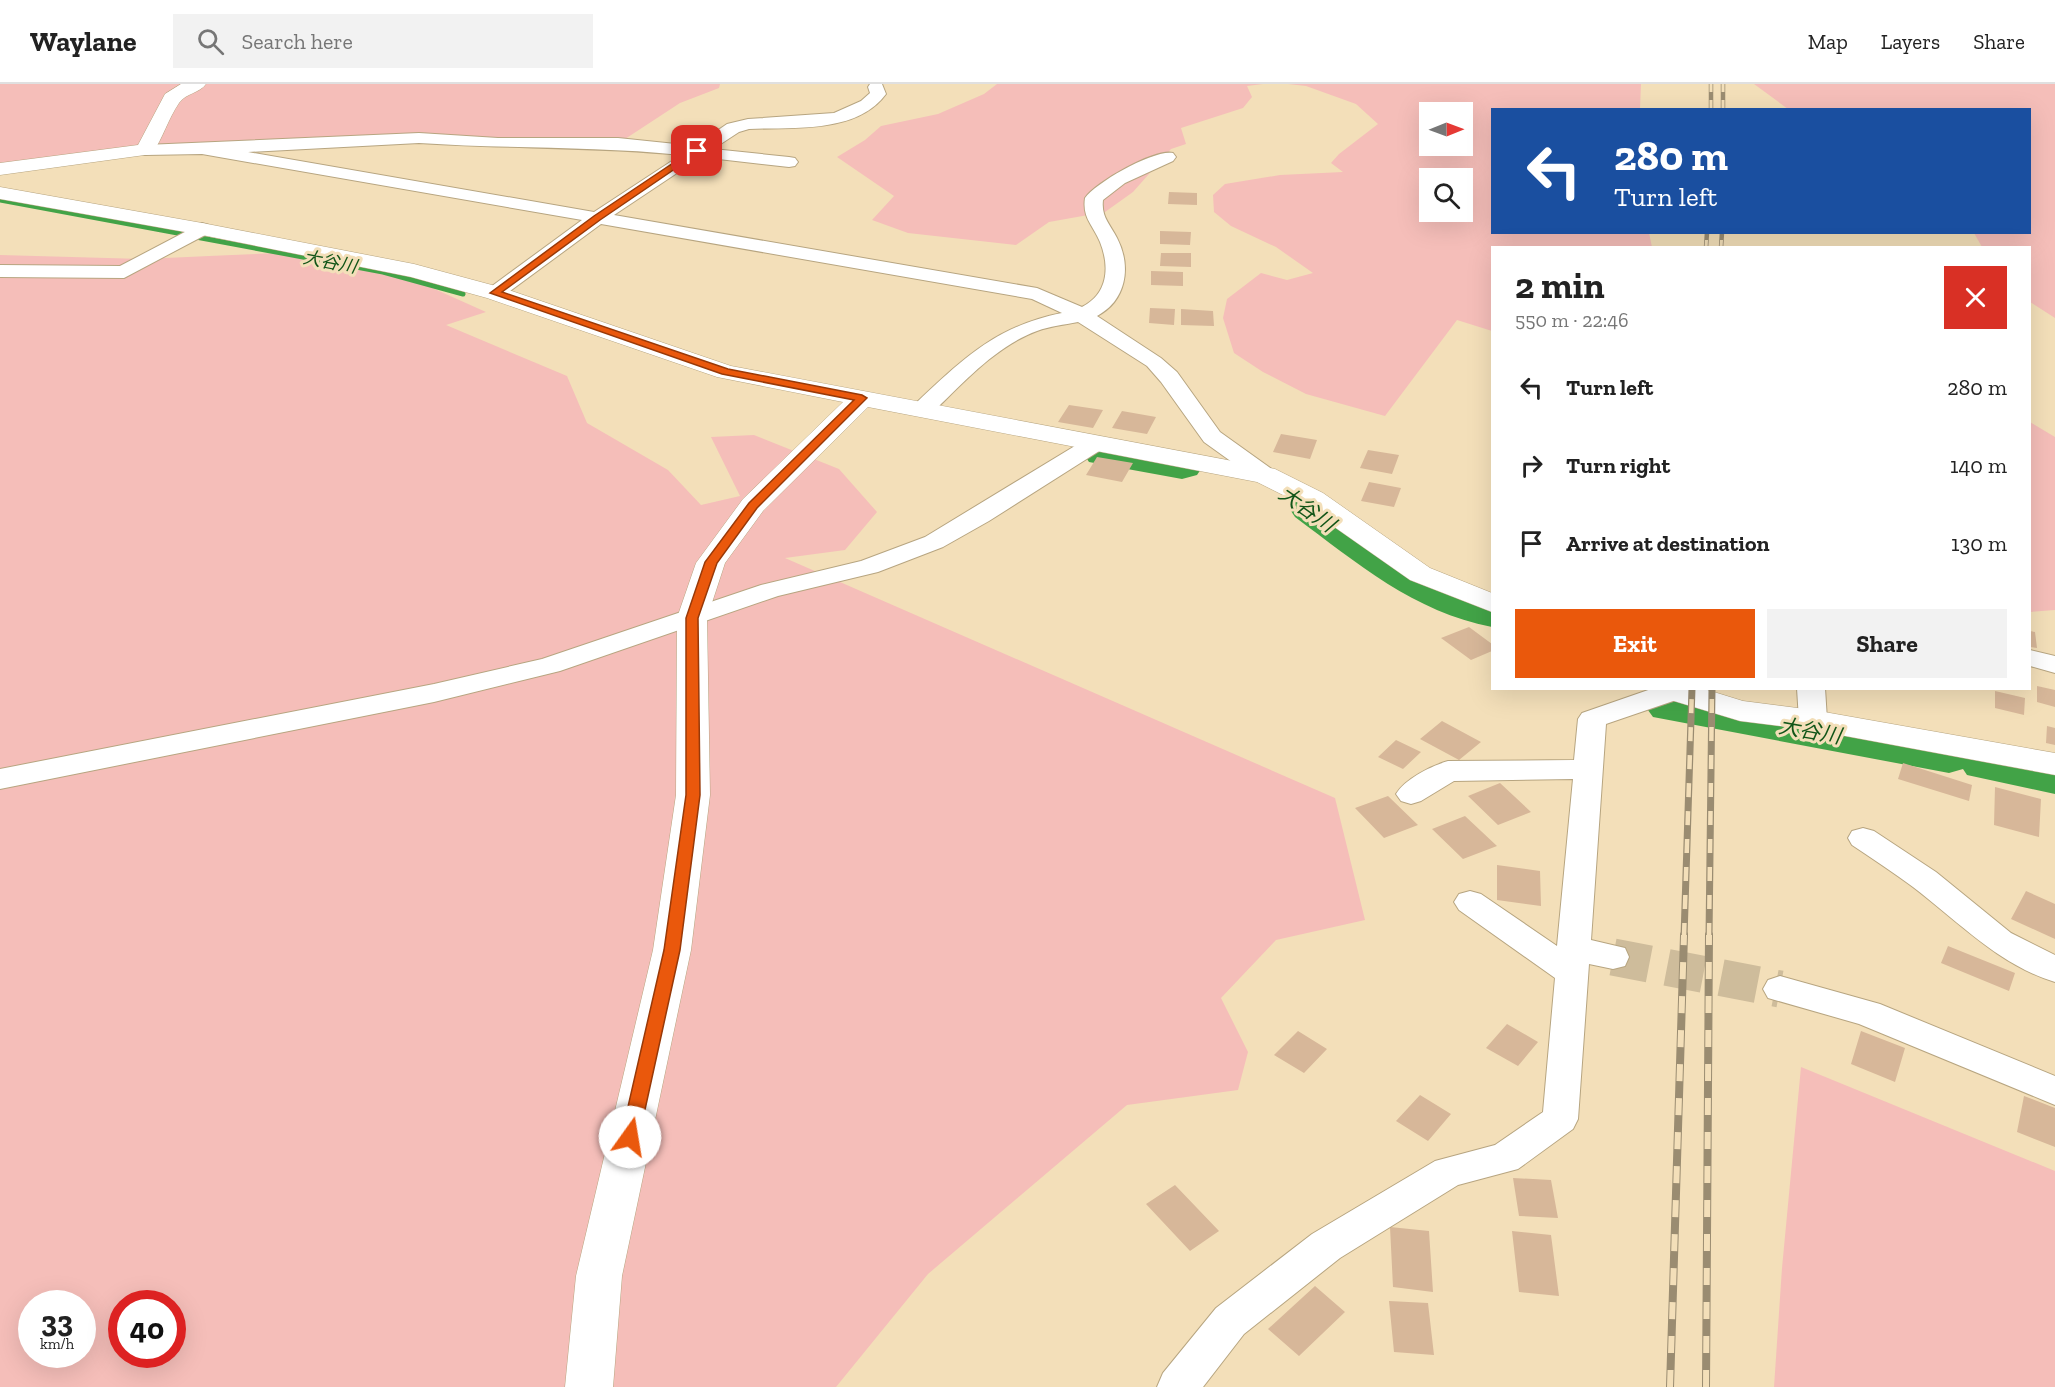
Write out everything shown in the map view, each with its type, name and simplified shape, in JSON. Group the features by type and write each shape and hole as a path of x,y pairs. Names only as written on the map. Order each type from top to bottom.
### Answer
{"street":[{"path":"146,150 172,98 182,90 196,84"},
{"path":"495,293 597,218 733,128 748,124 842,118 872,102 878,94 876,87"},
{"path":"0,168 146,150 420,138 498,143 618,143 789,162"},
{"path":"202,149 1037,294 1080,314 1154,362 1169,377 1212,437 1265,475 1313,499 1420,574 1491,603"},
{"path":"924,408 973,363 1028,327 1080,314 1104,303 1114,286 1116,272 1110,243 1093,214 1094,198 1119,179 1167,157"},
{"path":"0,193 202,229 414,271 495,293 726,372 924,408 1265,475"},
{"path":"0,271 124,272 202,229"},
{"path":"589,1387 599,1276 672,950 693,795 692,618 711,562 753,506 862,398"},
{"path":"0,778 434,693 550,665 770,590 868,567 934,542 980,516 1096,443"},
{"path":"2031,658 2055,665"},
{"path":"1178,1387 1230,1321 1326,1245 1448,1172 1505,1158 1560,1119 1592,719 1669,690 1740,711 1812,704 2055,764"},
{"path":"1411,794 1448,771 1587,769"},
{"path":"1863,838 1925,880 2000,941 2055,970"},
{"path":"1470,902 1571,960 1613,957"},
{"path":"1780,989 1869,1013 2055,1091"}],"shaded area":[{"path":"0,84 720,84 719,88 680,103 622,141 532,140 136,149 0,164"},
{"path":"997,84 1263,84 1247,86 1252,97 1243,108 1181,128 1186,144 1171,149 1133,192 1105,212 1049,222 1016,245 908,233 872,220 894,196 837,157 865,140 881,126 938,114 984,94"},
{"path":"1288,84 1641,84 1640,108 1491,108 1491,234 1649,234 1652,246 1491,246 1491,331 1457,320 1385,416 1306,394 1263,372 1234,353 1223,318 1227,299 1261,273 1287,280 1313,273 1276,247 1231,226 1214,212 1213,195 1225,184 1280,175 1343,172 1331,163 1339,154 1378,124 1356,104 1306,86"},
{"path":"1754,84 2055,84 2055,318 2031,303 2031,246 1981,246 1975,234 2031,234 2031,108 1787,108"},
{"path":"276,253 401,274 486,312 446,325 567,376 587,423 668,470 701,505 740,496 711,437 754,435 839,469 877,512 845,550 785,558 1335,798 1365,920 1276,940 1221,998 1248,1052 1238,1090 1127,1105 928,1274 836,1387 0,1387 0,255 143,259"},
{"path":"2031,423 2055,437 2055,610 2031,612"},
{"path":"1801,1067 2055,1171 2055,1387 1774,1387 1782,1268"}],"building":[{"path":"1169,192 1197,193 1197,205 1168,204"},
{"path":"1160,231 1191,232 1190,245 1160,244"},
{"path":"1161,253 1191,253 1191,267 1160,266"},
{"path":"1151,271 1183,272 1183,286 1151,285"},
{"path":"1150,308 1175,309 1174,325 1149,323"},
{"path":"1181,309 1213,311 1214,326 1181,325"},
{"path":"1069,405 1103,410 1093,428 1058,422"},
{"path":"1122,411 1156,417 1147,434 1112,428"},
{"path":"1281,434 1317,440 1310,459 1273,452"},
{"path":"1368,450 1399,455 1392,474 1360,468"},
{"path":"1097,457 1133,463 1122,482 1086,475"},
{"path":"1369,482 1401,488 1394,507 1361,501"},
{"path":"1469,627 1491,643 1491,651 1471,660 1441,638"},
{"path":"2031,631 2035,632 2037,648 2031,647"},
{"path":"2037,686 2055,690 2055,707 2037,702"},
{"path":"1995,691 2025,698 2024,715 1995,708"},
{"path":"1442,721 1481,742 1459,760 1420,739"},
{"path":"2047,726 2055,728 2055,745 2046,743"},
{"path":"1396,740 1421,752 1403,769 1378,757"},
{"path":"1903,763 1972,785 1969,801 1898,779"},
{"path":"1500,783 1531,812 1498,825 1468,796"},
{"path":"1995,787 2041,799 2039,837 1994,825"},
{"path":"1388,796 1418,825 1384,838 1355,808"},
{"path":"1465,816 1497,846 1463,859 1432,829"},
{"path":"1497,865 1540,871 1541,906 1497,900"},
{"path":"2026,891 2055,904 2055,939 2011,919"},
{"path":"1948,946 2015,973 2009,991 1941,963"},
{"path":"1507,1024 1538,1042 1518,1066 1486,1048"},
{"path":"1298,1031 1327,1049 1304,1073 1274,1055"},
{"path":"1861,1031 1905,1048 1895,1082 1851,1064"},
{"path":"1420,1095 1451,1114 1428,1141 1396,1121"},
{"path":"2024,1096 2055,1108 2055,1147 2017,1132"},
{"path":"1513,1178 1551,1180 1558,1218 1519,1216"},
{"path":"1175,1185 1219,1231 1190,1251 1146,1204"},
{"path":"1390,1227 1429,1231 1433,1292 1393,1287"},
{"path":"1512,1231 1551,1235 1559,1296 1519,1292"},
{"path":"1315,1286 1345,1312 1299,1356 1268,1329"},
{"path":"1389,1301 1428,1303 1434,1355 1394,1352"}],"waterway":[{"name":"大谷川","path":"0,200 183,234"},
{"name":"大谷川","path":"196,237 383,272 463,294"},
{"name":"大谷川","path":"1104,453 1182,466"},
{"name":"大谷川","path":"1311,508 1404,576 1433,591 1491,613"},
{"name":"大谷川","path":"1671,706 1949,756"},
{"name":"大谷川","path":"1986,763 2055,776"}],"tunnel":[{"path":"1613,957 1780,989"}],"railway":[{"path":"1711,84 1711,108"},
{"path":"1723,84 1723,108"},
{"path":"1706,246 1707,234"},
{"path":"1721,246 1722,234"},
{"path":"1684,937 1692,690"},
{"path":"1709,937 1712,690"},
{"path":"1670,1387 1684,935"},
{"path":"1706,1387 1709,935"}],"route":[{"path":"630,1137 672,950 693,795 692,618 711,562 753,506 862,398 726,372 495,293 597,218 697,151"}]}
